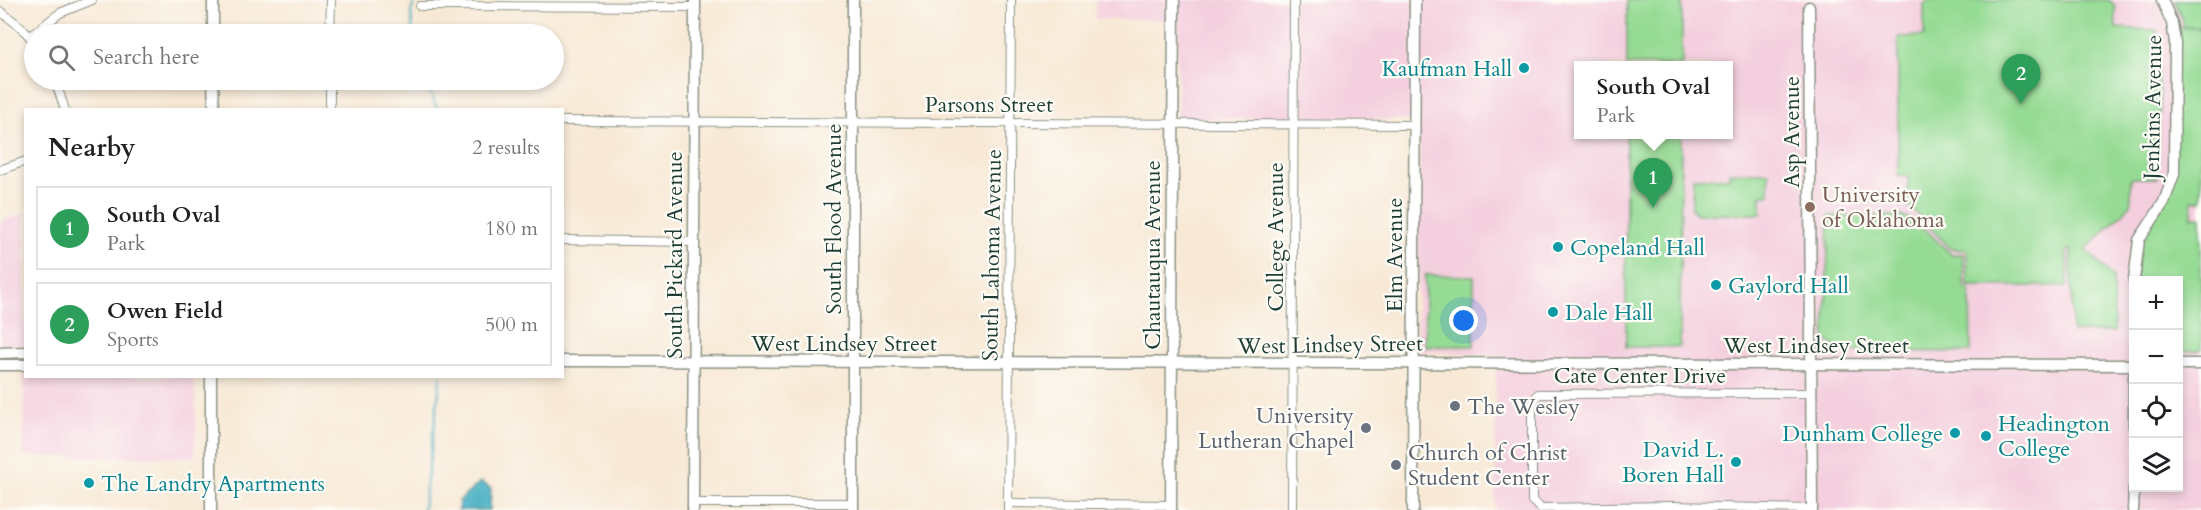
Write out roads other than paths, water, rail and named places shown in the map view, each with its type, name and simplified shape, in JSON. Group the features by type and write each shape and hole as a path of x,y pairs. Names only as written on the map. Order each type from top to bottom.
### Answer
{"street":[{"path":"48,24 60,13 92,0"},
{"path":"213,0 213,24"},
{"path":"330,24 331,0"},
{"name":"South Flood Avenue","path":"853,0 853,506"},
{"name":"South Lahoma Avenue","path":"1008,507 1011,0"},
{"name":"Chautauqua Avenue","path":"1171,508 1174,0"},
{"name":"College Avenue","path":"1292,510 1294,0"},
{"name":"Elm Avenue","path":"1413,510 1415,0"},
{"name":"Jenkins Avenue","path":"2134,276 2139,240 2164,202 2174,174 2175,42 2172,23 2162,0"},
{"path":"420,6 695,3"},
{"name":"South Pickard Avenue","path":"693,506 695,3"},
{"name":"Asp Avenue","path":"1809,7 1812,510"},
{"path":"0,11 24,32"},
{"path":"59,90 65,108"},
{"path":"213,90 214,108"},
{"path":"330,90 330,108"},
{"name":"Parsons Street","path":"564,121 1414,125"},
{"path":"0,170 24,162"},
{"path":"564,240 694,242"},
{"path":"0,353 24,352"},
{"name":"West Lindsey Street","path":"564,361 1171,365 1356,365 1413,361 2129,365"},
{"path":"2183,364 2201,364"},
{"path":"0,365 24,365"},
{"path":"211,378 211,510"},
{"name":"Cate Center Drive","path":"1810,393 1538,394 1532,405 1532,496 1537,506 1550,508 1671,506 1812,510"},
{"path":"2133,510 2134,492"},
{"path":"693,506 853,506"},
{"path":"1008,507 1171,508"}],"water":[{"path":"480,482 491,488 490,510 458,510 459,501"}],"waterway":[{"path":"412,24 411,12 415,0"},
{"path":"429,90 437,108"},
{"path":"423,510 441,378"}],"place":[{"name":"Kaufman Hall","path":"1524,68"},
{"name":"Owen Field","path":"2021,104"},
{"name":"University of Oklahoma","path":"1810,207"},
{"name":"South Oval","path":"1653,208"},
{"name":"Copeland Hall","path":"1558,247"},
{"name":"Gaylord Hall","path":"1716,285"},
{"name":"Dale Hall","path":"1553,312"},
{"name":"The Wesley","path":"1455,406"},
{"name":"University Lutheran Chapel","path":"1366,428"},
{"name":"Dunham College","path":"1955,433"},
{"name":"Headington College","path":"1986,436"},
{"name":"David L. Boren Hall","path":"1736,462"},
{"name":"Church of Christ Student Center","path":"1396,465"},
{"name":"The Landry Apartments","path":"89,483"}]}
